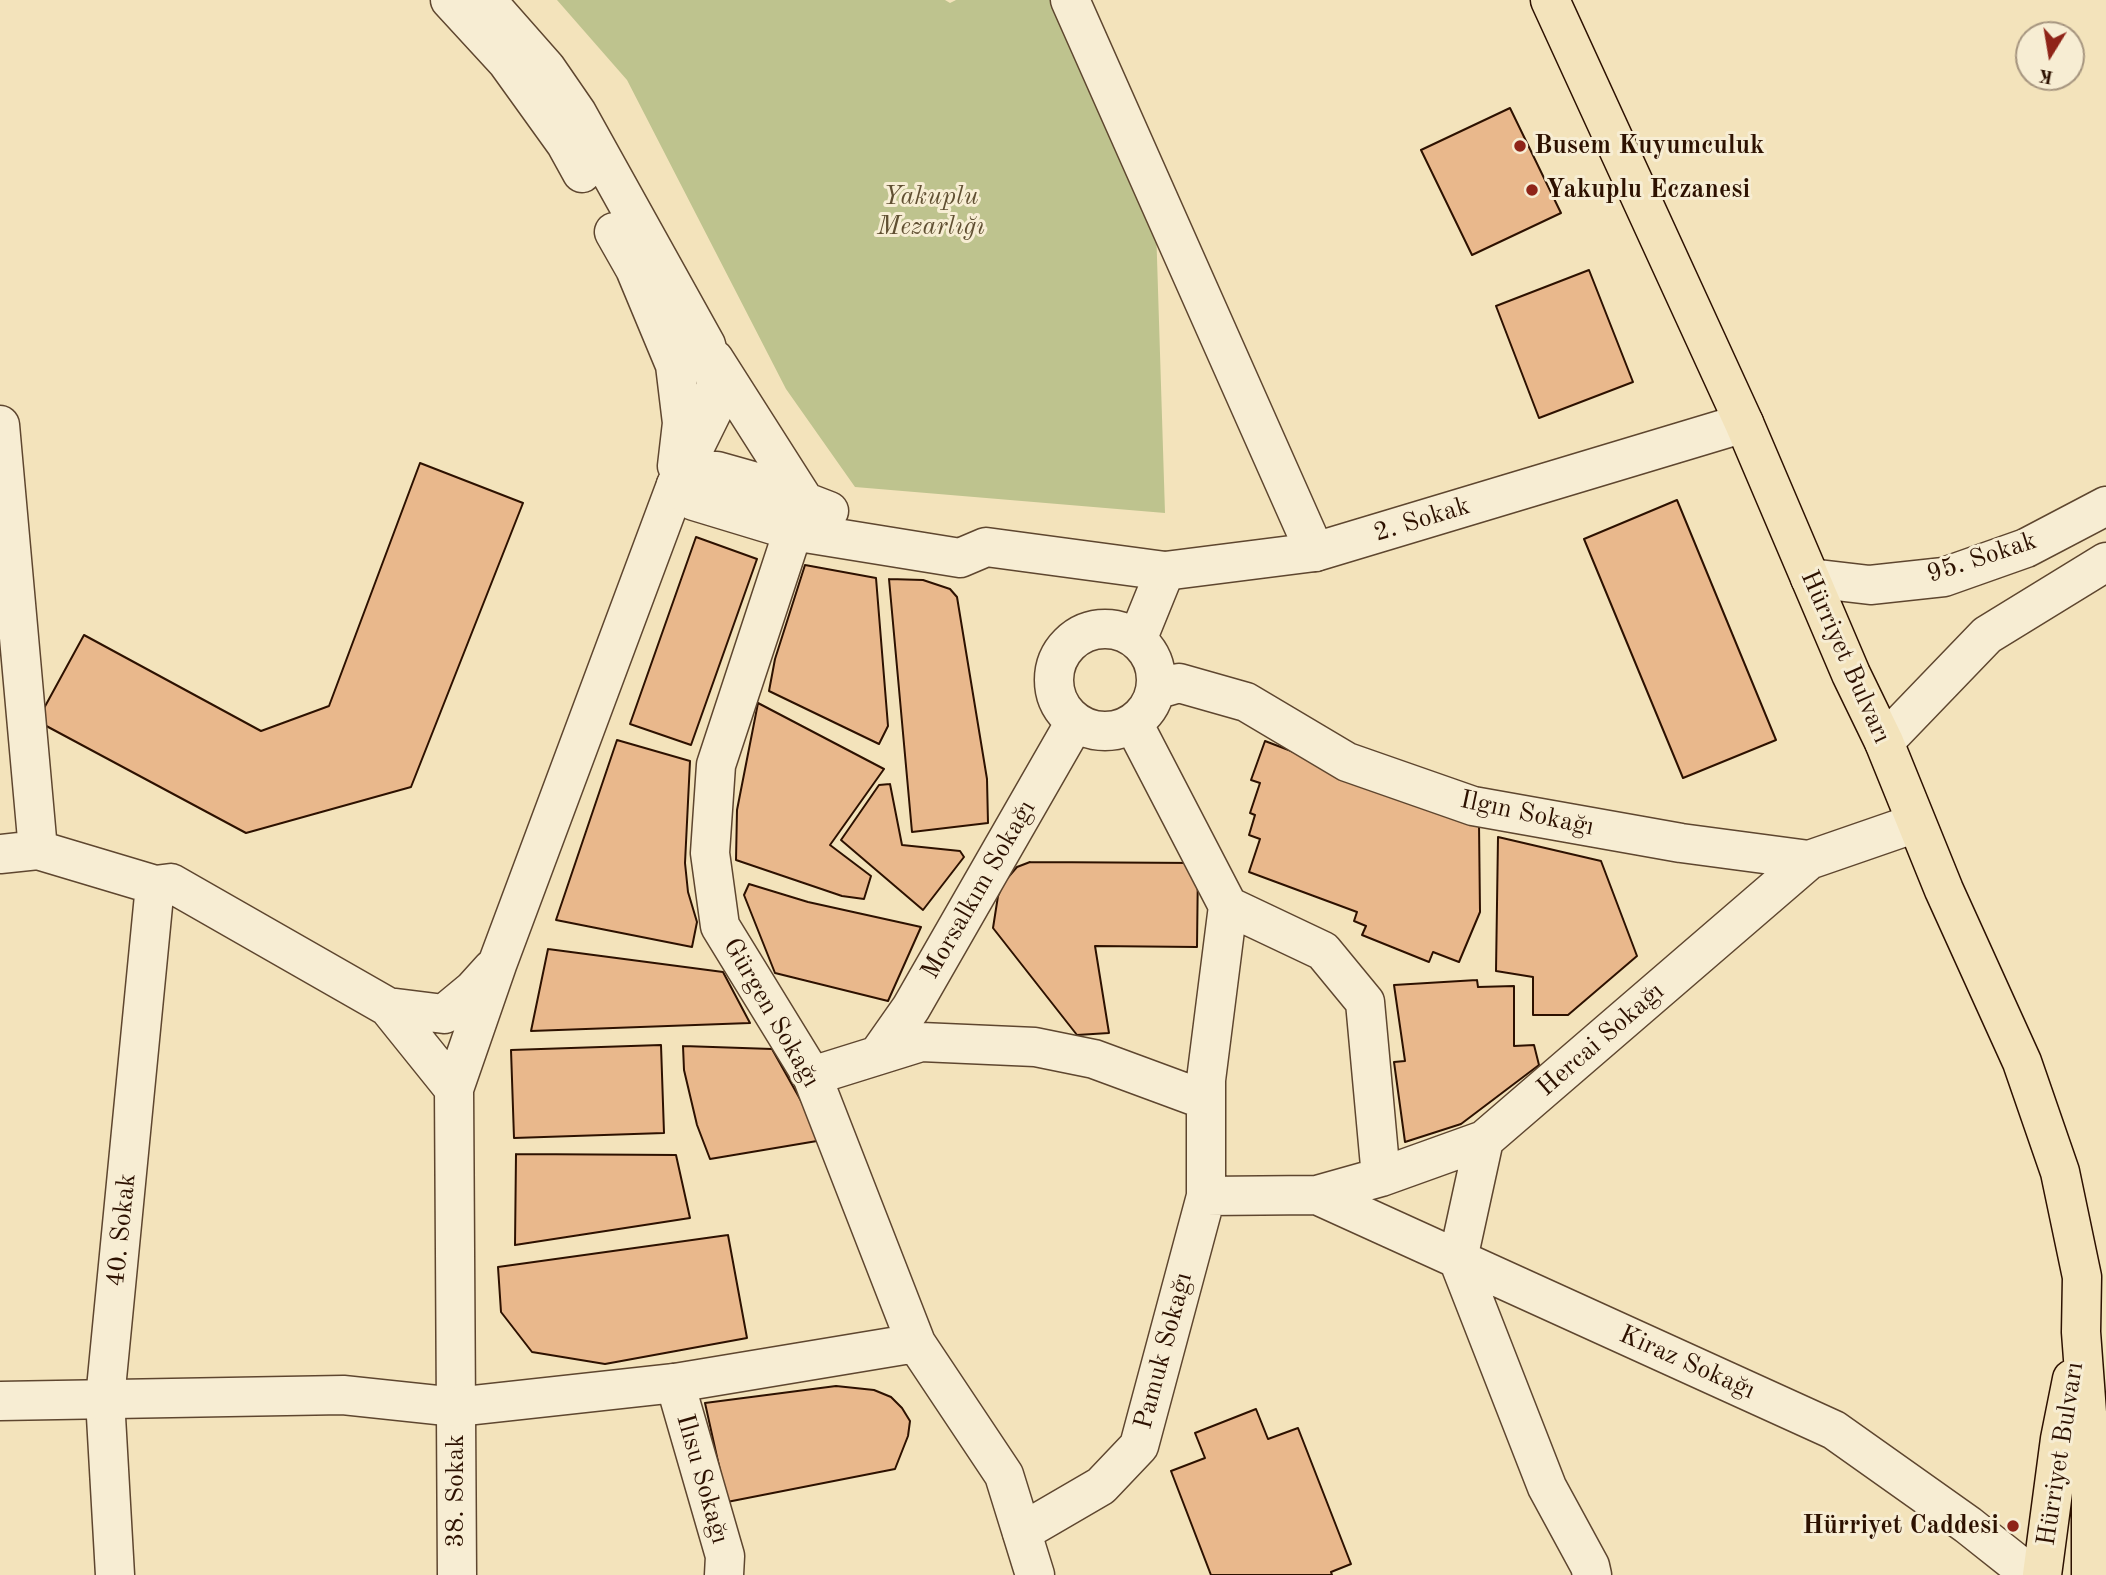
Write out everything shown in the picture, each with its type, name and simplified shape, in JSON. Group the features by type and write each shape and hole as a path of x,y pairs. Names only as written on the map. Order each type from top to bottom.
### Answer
{"main road":[{"name":"Hürriyet Bulvarı","path":"1549,0 1744,423 2022,1062 2094,1279 2060,1439 2042,1575"},
{"name":"Hürriyet Bulvarı","path":"2081,1332 2091,1466 2091,1575"}],"street":[{"path":"450,0 507,62 566,144 635,270 675,365 682,423 676,485"},
{"path":"486,0 546,68 577,113 732,390 799,516"},
{"path":"1070,0 1315,552"},
{"path":"676,485 712,412 716,382 706,345"},
{"name":"2. Sokak","path":"799,516 960,558 986,547 1166,571 1315,552 1744,423"},
{"path":"0,425 37,850"},
{"path":"676,485 693,471 717,471 749,480 799,516"},
{"name":"38. Sokak","path":"457,1575 454,1089 498,962 676,485"},
{"name":"95. Sokak","path":"1810,578 1870,585 1944,577 2026,548 2106,506"},
{"name":"Gürgen Sokağı","path":"799,516 716,765 710,853 720,926 812,1076 916,1343 1004,1475 1035,1575"},
{"path":"1884,742 1987,635 2106,562"},
{"path":"1138,640 1166,571"},
{"path":"1100,630 1123,632 1138,640 1153,663 1155,690 1143,715 1133,723 1119,730 1089,729 1075,722 1062,710 1055,694 1053,676 1065,647 1077,637 1100,630"},
{"name":"Ilgın Sokağı","path":"1155,690 1179,683 1246,702 1347,762 1473,806 1681,843 1810,860 1916,823"},
{"name":"Morsalkım Sokağı","path":"878,1055 911,1008 1075,722"},
{"path":"1133,723 1228,906 1323,951 1365,1002 1381,1177"},
{"path":"0,854 37,850 155,885 171,883 388,1007 454,1089"},
{"name":"Hercai Sokağı","path":"1485,1140 1810,860"},
{"name":"40. Sokak","path":"115,1575 105,1399 155,885"},
{"name":"Pamuk Sokağı","path":"1022,1532 1101,1486 1139,1446 1206,1196 1205,1100 1228,906"},
{"path":"388,1007 443,1014 472,990 498,962"},
{"path":"812,1076 921,1042 1035,1047 1094,1059 1205,1100"},
{"path":"1206,1196 1317,1195 1381,1177 1485,1140"},
{"path":"1485,1140 1458,1259 1547,1487 1590,1566 1592,1575"},
{"name":"Kiraz Sokağı","path":"1317,1195 1834,1430 1968,1525 2031,1575"},
{"path":"0,1401 343,1395 456,1407 675,1383 916,1343"},
{"name":"Ilısu Sokağı","path":"675,1383 725,1556 724,1575"}],"green space":[{"name":"Yakuplu Mezarlığı","path":"557,0 945,0 950,3 956,0 1059,0 1155,194 1165,513 855,487 786,389 627,80"}],"building":[{"path":"1510,108 1561,213 1472,255 1421,150"},
{"path":"1589,270 1633,382 1539,418 1496,306"},
{"path":"420,463 523,503 411,787 246,833 37,721 84,635 261,731 329,706"},
{"path":"1677,500 1776,740 1683,778 1584,539"},
{"path":"696,537 757,559 691,745 630,724"},
{"path":"805,565 876,578 888,726 879,744 769,691 775,659"},
{"path":"889,579 923,580 950,589 957,597 987,779 988,823 912,832"},
{"path":"758,703 884,769 830,845 871,876 864,899 842,896 736,860 737,810"},
{"path":"617,740 690,761 685,863 688,892 697,922 692,947 556,920"},
{"path":"1265,741 1479,823 1480,912 1459,962 1433,952 1429,962 1362,935 1366,926 1354,921 1357,912 1249,872 1260,839 1249,835 1255,815 1250,813 1260,783 1251,780"},
{"path":"890,784 902,845 960,851 964,857 923,910 841,840 879,785"},
{"path":"1498,837 1601,861 1637,956 1568,1015 1533,1015 1533,977 1496,971"},
{"path":"1030,862 1198,863 1197,947 1095,946 1109,1033 1077,1035 993,928 998,896 1004,882 1017,867"},
{"path":"749,884 808,902 921,927 888,1001 775,973 744,895"},
{"path":"548,949 723,972 750,1023 531,1031"},
{"path":"1477,980 1478,987 1514,986 1514,1046 1534,1045 1539,1065 1461,1124 1405,1142 1394,1062 1405,1061 1394,985"},
{"path":"661,1045 664,1133 514,1138 511,1050"},
{"path":"683,1046 772,1049 823,1140 710,1159 697,1125 684,1070"},
{"path":"516,1154 676,1155 690,1218 515,1245"},
{"path":"728,1235 747,1338 605,1364 532,1352 501,1312 498,1267"},
{"path":"836,1386 874,1390 891,1397 902,1408 910,1421 908,1436 895,1469 727,1502 705,1403"},
{"path":"1256,1409 1268,1439 1298,1428 1351,1564 1331,1572 1332,1575 1211,1575 1171,1471 1205,1458 1195,1433"}],"place":[{"name":"Busem Kuyumculuk","path":"1520,146"},
{"name":"Yakuplu Eczanesi","path":"1532,190"},
{"name":"Hürriyet Caddesi","path":"2013,1526"}]}
